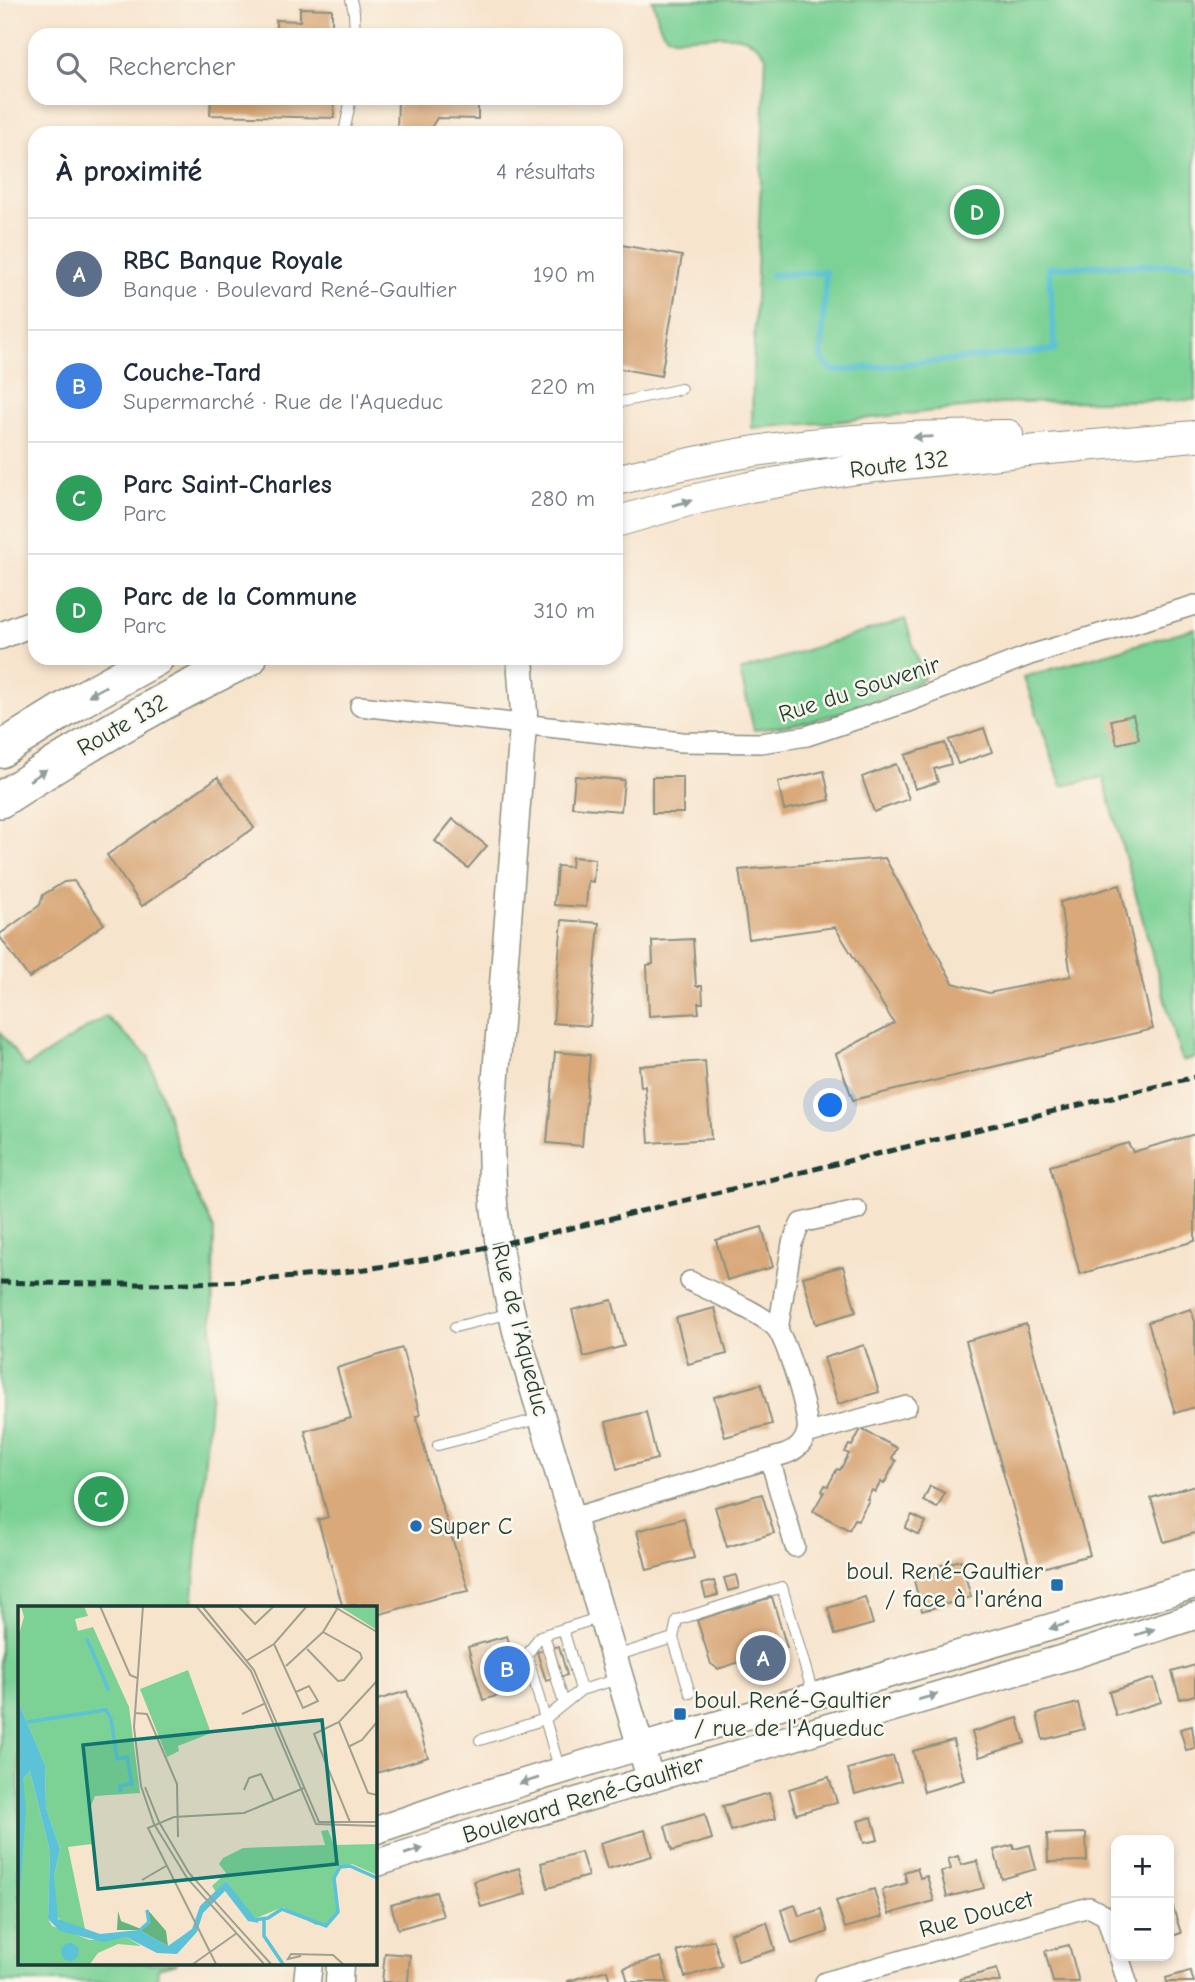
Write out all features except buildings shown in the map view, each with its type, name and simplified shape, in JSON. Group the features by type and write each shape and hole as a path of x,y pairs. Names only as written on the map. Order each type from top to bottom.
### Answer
{"highway":[{"name":"Route 132","path":"0,750 143,665"},
{"name":"Route 132","path":"0,800 118,727 235,665"}],"main road":[{"name":"Route 132","path":"623,479 742,453 839,441 952,436 1191,436"},
{"name":"Route 132","path":"623,520 715,495 834,472 1191,436"}],"street":[{"name":"Rue du Souvenir","path":"360,706 682,742 747,744 792,740 908,702 1030,655 1195,605"},
{"path":"0,636 28,625"},
{"name":"Rue de l'Aqueduc","path":"521,665 523,723 491,1139 496,1233 511,1313 650,1778"},
{"path":"778,1330 792,1243 801,1223 857,1210"},
{"path":"572,1518 792,1452 801,1444 806,1434 806,1414 786,1346 778,1330 764,1319 690,1281"},
{"path":"806,1434 907,1406"},
{"path":"770,1459 794,1547"},
{"name":"Boulevard René-Gaultier","path":"376,1830 560,1771 1195,1585"},
{"name":"Boulevard René-Gaultier","path":"376,1863 454,1837 1077,1654 1195,1616"},
{"name":"Rue Doucet","path":"825,1982 1089,1907 1105,1916 1111,1933"},
{"path":"1121,1961 1127,1982"}],"lane":[{"path":"351,0 355,28"},
{"path":"345,126 350,105"},
{"path":"623,401 681,389"},
{"path":"455,1327 511,1313"},
{"path":"438,1445 542,1417"},
{"path":"690,1693 673,1638 677,1620 782,1587 813,1696"},
{"path":"560,1771 527,1655 540,1636 602,1617"},
{"path":"563,1629 581,1690"},
{"path":"544,1634 564,1704"},
{"path":"480,1740 545,1719 581,1690 617,1667 673,1638"}],"green space":[{"path":"652,0 1195,0 1195,400 1018,402 752,428 766,56 754,43 742,38 668,36 661,28"},
{"path":"905,619 924,679 884,698 841,712 754,730 740,671"},
{"path":"1195,628 1195,1058 1182,1061 1103,777 1062,786 1024,677"},
{"path":"106,1016 148,1056 188,1176 214,1229 211,1390 192,1606 18,1606 18,1965 170,1965 158,1968 157,1982 0,1982 0,1032 26,1067"}],"waterway":[{"path":"772,275 826,272 821,357 827,366 835,371 1055,350 1049,267 1195,264"}],"railway":[{"path":"0,1282 197,1283 347,1272 411,1262 571,1228 1195,1077"}],"place":[{"name":"Parc de la Commune","path":"977,212"},
{"name":"Parc Saint-Charles","path":"101,1499"},
{"name":"Super C","path":"416,1526"},
{"name":"boul. René-Gaultier / face à l'aréna","path":"1057,1585"},
{"name":"RBC Banque Royale","path":"763,1658"},
{"name":"Couche-Tard","path":"507,1669"},
{"name":"boul. René-Gaultier / rue de l'Aqueduc","path":"680,1714"}]}
